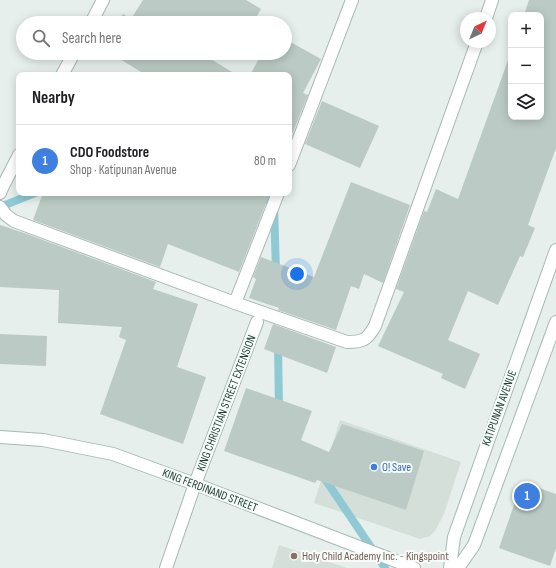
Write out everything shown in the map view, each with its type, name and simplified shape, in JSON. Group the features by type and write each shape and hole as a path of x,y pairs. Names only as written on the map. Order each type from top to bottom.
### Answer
{"main road":[{"path":"95,16 103,0"},
{"path":"292,157 352,0"},
{"path":"488,12 492,0"},
{"path":"0,207 6,215 14,221 236,303 258,317 347,342 365,340 375,326 475,48"},
{"path":"64,72 70,60"},
{"path":"0,193 16,161"},
{"path":"236,303 277,196"},
{"name":"KATIPUNAN AVENUE","path":"450,568 454,537 556,250"},
{"name":"KING CHRISTIAN STREET EXTENSION","path":"166,568 258,317"},
{"name":"KATIPUNAN AVENUE","path":"458,568 474,545 556,322"},
{"name":"KING FERDINAND STREET","path":"0,437 43,440 113,454 196,484 414,568"}],"shaded area":[{"path":"340,420 461,462 444,514 435,531 430,536 420,539 314,503"},
{"name":"Holy Child Academy Inc. - Kingspoint","path":"279,545 347,568 272,568"}],"building":[{"path":"143,0 246,0 261,9 257,16 133,16"},
{"path":"529,0 556,0 556,148 528,225 535,228 523,257 520,256 498,305 468,291 448,340 480,354 465,389 441,378 443,374 378,346 404,292 396,289 424,211 427,212 436,189 458,199 508,60 508,120 544,120 544,12 525,12"},
{"path":"292,43 321,59 303,93 308,95 292,135 292,72 252,72 258,60 292,60"},
{"path":"121,60 212,60 232,72 141,72"},
{"path":"322,101 379,126 360,168 305,144"},
{"path":"351,182 410,205 383,283 364,274 359,289 351,286 336,330 278,310 279,308 249,298 256,279 253,277 261,257 314,277"},
{"path":"42,196 269,196 239,272 168,244 160,267 33,220"},
{"path":"0,225 156,282 153,289 198,304 177,367 206,377 183,444 100,414 126,340 119,337 122,327 58,323 59,290 0,287"},
{"path":"273,324 336,347 327,373 264,349"},
{"path":"0,334 47,336 46,366 0,364"},
{"path":"246,388 312,411 301,440 329,452 342,424 424,451 406,510 317,480 315,483 224,451"},
{"path":"522,482 556,494 556,548 550,566 499,548"}],"waterway":[{"path":"0,207 28,196"},
{"path":"261,196 274,204 276,273"},
{"path":"278,345 279,409"},
{"path":"323,476 385,568"}],"place":[{"name":"O! Save","path":"374,467"},
{"name":"CDO Foodstore","path":"527,496"},
{"name":"Holy Child Academy Inc. - Kingspoint","path":"294,556"}]}
